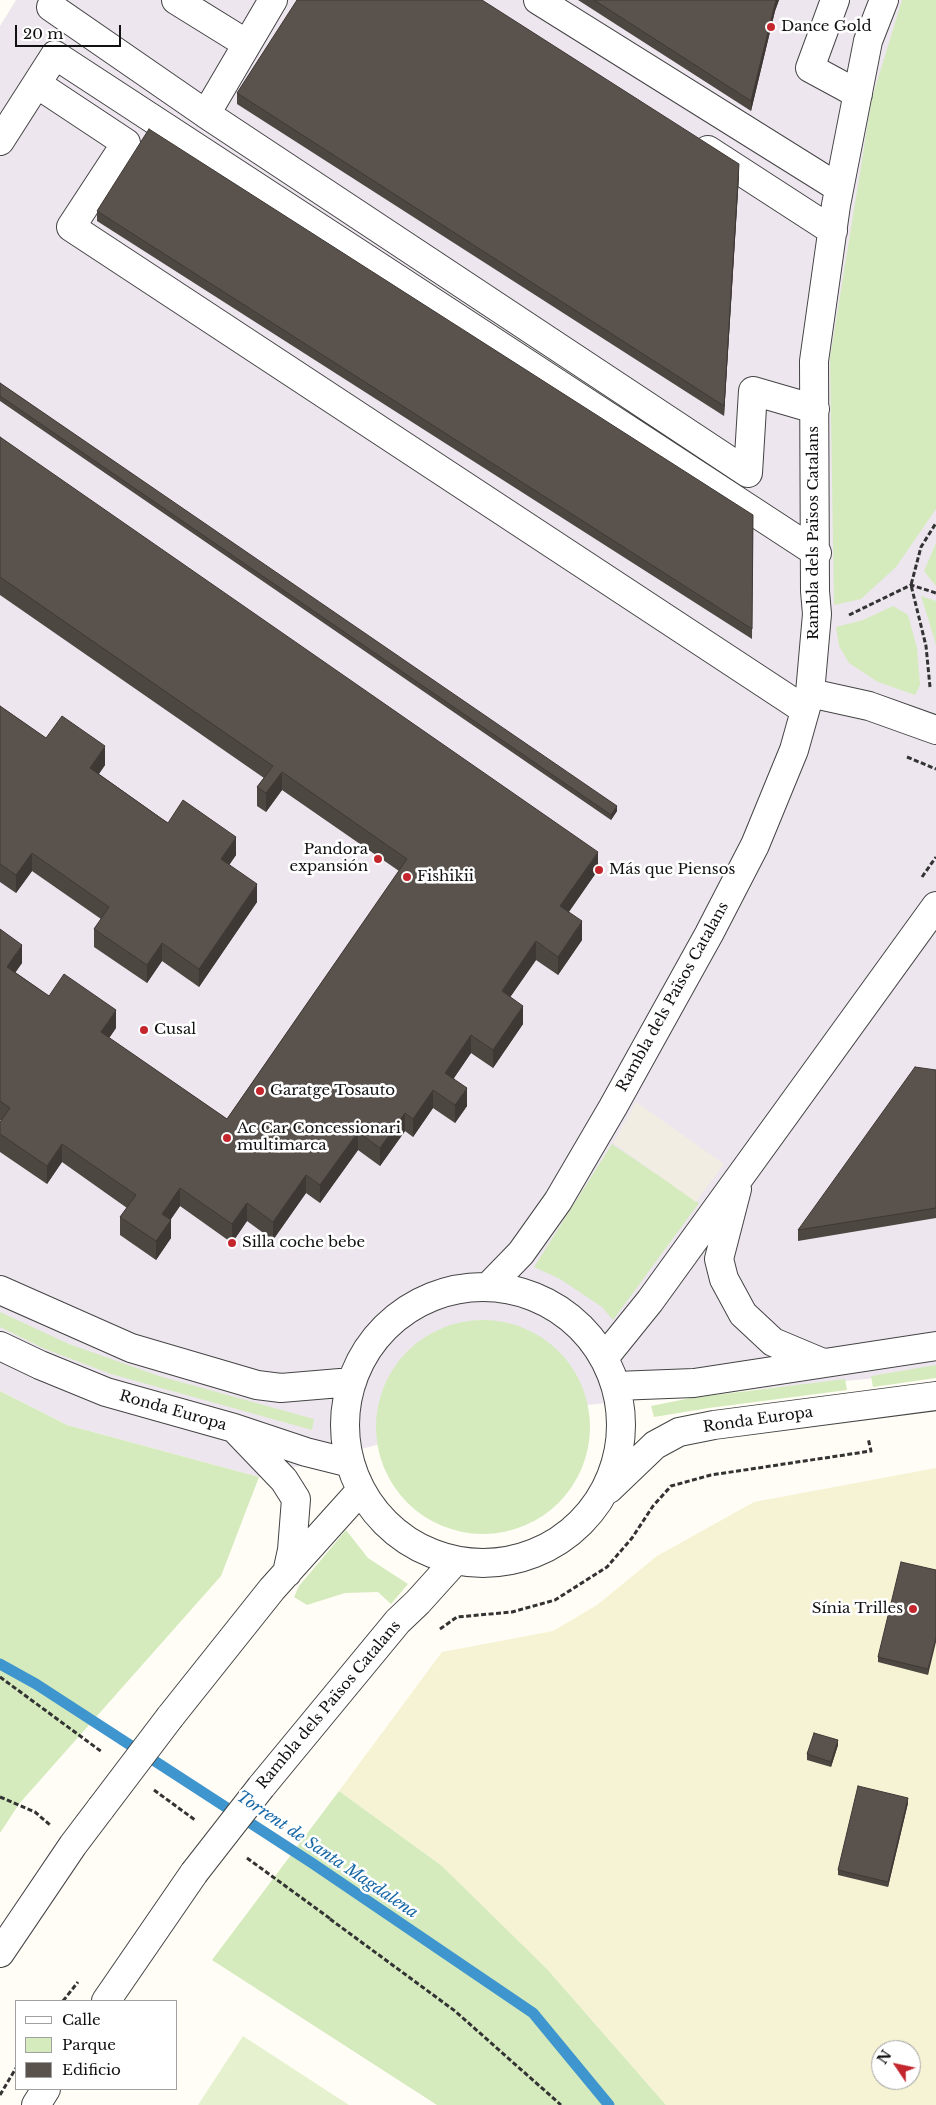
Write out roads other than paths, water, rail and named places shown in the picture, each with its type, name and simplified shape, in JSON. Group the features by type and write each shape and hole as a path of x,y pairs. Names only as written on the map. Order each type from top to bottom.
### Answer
{"street":[{"path":"176,0 247,44"},
{"path":"206,114 273,0"},
{"path":"538,0 839,188"},
{"path":"835,0 810,68 858,94"},
{"name":"Rambla dels Països Catalans","path":"488,1287 521,1253 558,1201 709,934 754,845 794,750 807,702 817,614 815,591 817,553 814,361 839,188 868,41 884,0"},
{"path":"51,7 206,114 748,473 753,391 815,409"},
{"path":"0,141 55,55 817,553"},
{"path":"37,84 126,143 71,227 807,702 869,706 936,730"},
{"path":"686,135 833,231"},
{"path":"604,1358 634,1323 936,906"},
{"path":"740,1176 720,1260 724,1279 743,1314 773,1342 824,1363"},
{"name":"Ronda Europa","path":"602,1496 617,1460 621,1436 621,1410 616,1386 604,1358 588,1335 555,1307 530,1295 488,1287 444,1292 430,1297 404,1312 372,1342 352,1382 345,1422 350,1463 361,1490 378,1516 400,1536 426,1552 455,1561 502,1563 532,1555 560,1540 572,1531 602,1496 655,1445 679,1432 714,1425 936,1396"},
{"path":"0,1290 131,1348 257,1385 281,1388 352,1382"},
{"name":"Ronda Europa","path":"0,1346 40,1365 106,1392 234,1428 306,1452 350,1463"},
{"path":"616,1386 694,1382 936,1346"},
{"path":"234,1428 284,1480 296,1499 292,1550 287,1573"},
{"path":"0,1954 73,1845 170,1717 287,1573 361,1490"},
{"name":"Rambla dels Països Catalans","path":"107,2000 194,1873 261,1787 398,1620 418,1602 455,1561"},
{"path":"36,2105 45,2090"}],"waterway":[{"name":"Torrent de Santa Magdalena","path":"0,1664 36,1684 312,1863 533,2013 609,2105"}],"place":[{"name":"Dance Gold","path":"771,27"},
{"name":"Pandora expansión","path":"378,859"},
{"name":"Más que Piensos","path":"599,870"},
{"name":"Fishikii","path":"407,877"},
{"name":"Cusal","path":"144,1030"},
{"name":"Garatge Tosauto","path":"260,1091"},
{"name":"Ac Car Concessionari multimarca","path":"227,1138"},
{"name":"Silla coche bebe","path":"232,1243"},
{"name":"Sínia Trilles","path":"913,1609"}]}
